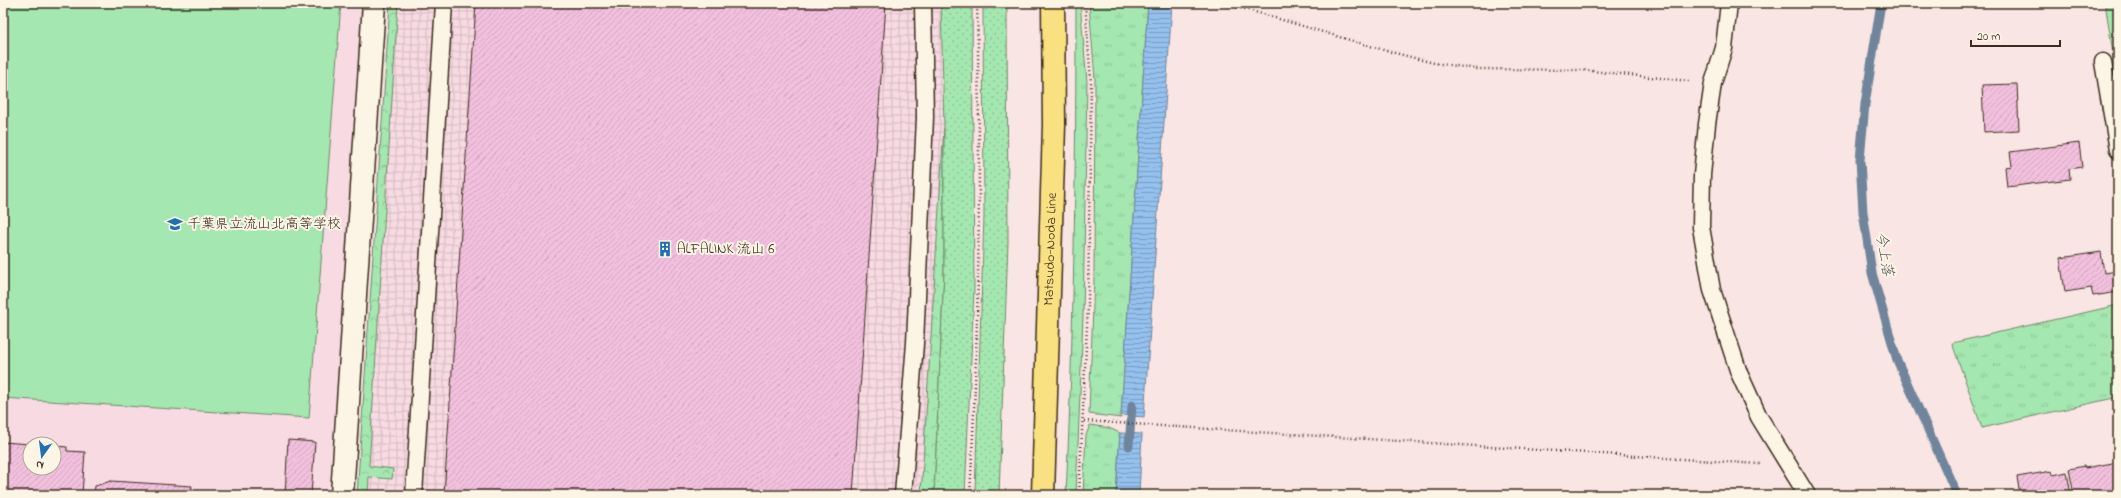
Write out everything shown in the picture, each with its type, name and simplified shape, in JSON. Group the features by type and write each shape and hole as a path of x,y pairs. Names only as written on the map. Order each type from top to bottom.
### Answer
{"main road":[{"name":"Matsudo-Noda Line","path":"1043,495 1054,125 1053,3"}],"street":[{"path":"342,495 374,3"}],"lane":[{"path":"414,495 444,3"},
{"path":"903,495 915,343 925,117 923,3"},
{"path":"1729,3 1724,48 1713,84 1707,124 1702,175 1701,227 1712,290 1739,373 1759,417 1808,495"},
{"path":"2103,62 2118,150"}],"path":[{"path":"970,495 977,286 979,98 977,3"},
{"path":"1079,495 1084,421 1088,305 1091,82 1085,3"},
{"path":"1217,3 1245,9 1387,51 1434,63 1478,69 1582,70 1713,84"},
{"path":"1084,421 1789,466"}],"shaded area":[{"name":"千葉県立流山北高等学校","path":"3,3 363,3 329,495 3,495"},
{"name":"ALFALINK 流山 6","path":"390,3 941,3 944,128 944,271 934,495 357,495"}],"green space":[{"name":"千葉県立流山北高等学校","path":"3,3 341,3 309,418 3,398"},
{"path":"390,3 398,3 369,466 393,469 392,479 369,477 368,495 357,495"},
{"path":"941,3 972,3 974,289 965,495 934,495 944,271 944,128"},
{"path":"983,3 1007,3 1008,242 999,495 975,495 984,216"},
{"path":"1076,3 1080,3 1087,82 1083,317 1076,495 1066,495 1074,249"},
{"path":"1089,3 1148,3 1121,418 1089,414 1094,278 1095,80"},
{"path":"2105,3 2118,3 2118,84"},
{"path":"944,128 944,271 934,495 921,495"},
{"path":"2118,305 2118,397 1982,428 1952,343"},
{"path":"1090,425 1109,428 1120,433 1116,495 1083,495 1086,435"}],"water":[{"path":"1148,3 1172,4 1144,417 1121,415"},
{"path":"1120,433 1142,434 1139,495 1116,495"}],"building":[{"name":"ALFALINK 流山 6","path":"476,3 886,3 853,495 444,495"},
{"path":"2017,84 2019,130 1984,132 1982,85"},
{"path":"2079,143 2082,167 2069,169 2070,179 2007,187 2005,167 2012,166 2010,152"},
{"path":"2101,252 2104,273 2118,271 2118,292 2093,296 2091,288 2065,292 2060,258"},
{"path":"288,440 315,442 311,495 285,495"},
{"path":"3,442 22,443 22,476 62,476 62,447 67,447 67,451 85,452 82,495 3,495"},
{"path":"2118,462 2118,491 2094,495 2074,495 2069,469 2084,466 2085,468"},
{"path":"2052,471 2053,475 2067,472 2071,495 2020,495 2017,477"},
{"path":"111,481 192,486 190,495 94,495 95,486"}],"waterway":[{"name":"今上落","path":"1881,3 1865,104 1860,160 1863,212 1872,273 1897,360 1957,495"},
{"path":"1129,446 1132,405"}],"place":[{"name":"千葉県立流山北高等学校","path":"175,224"},
{"name":"ALFALINK 流山 6","path":"665,249"}]}
